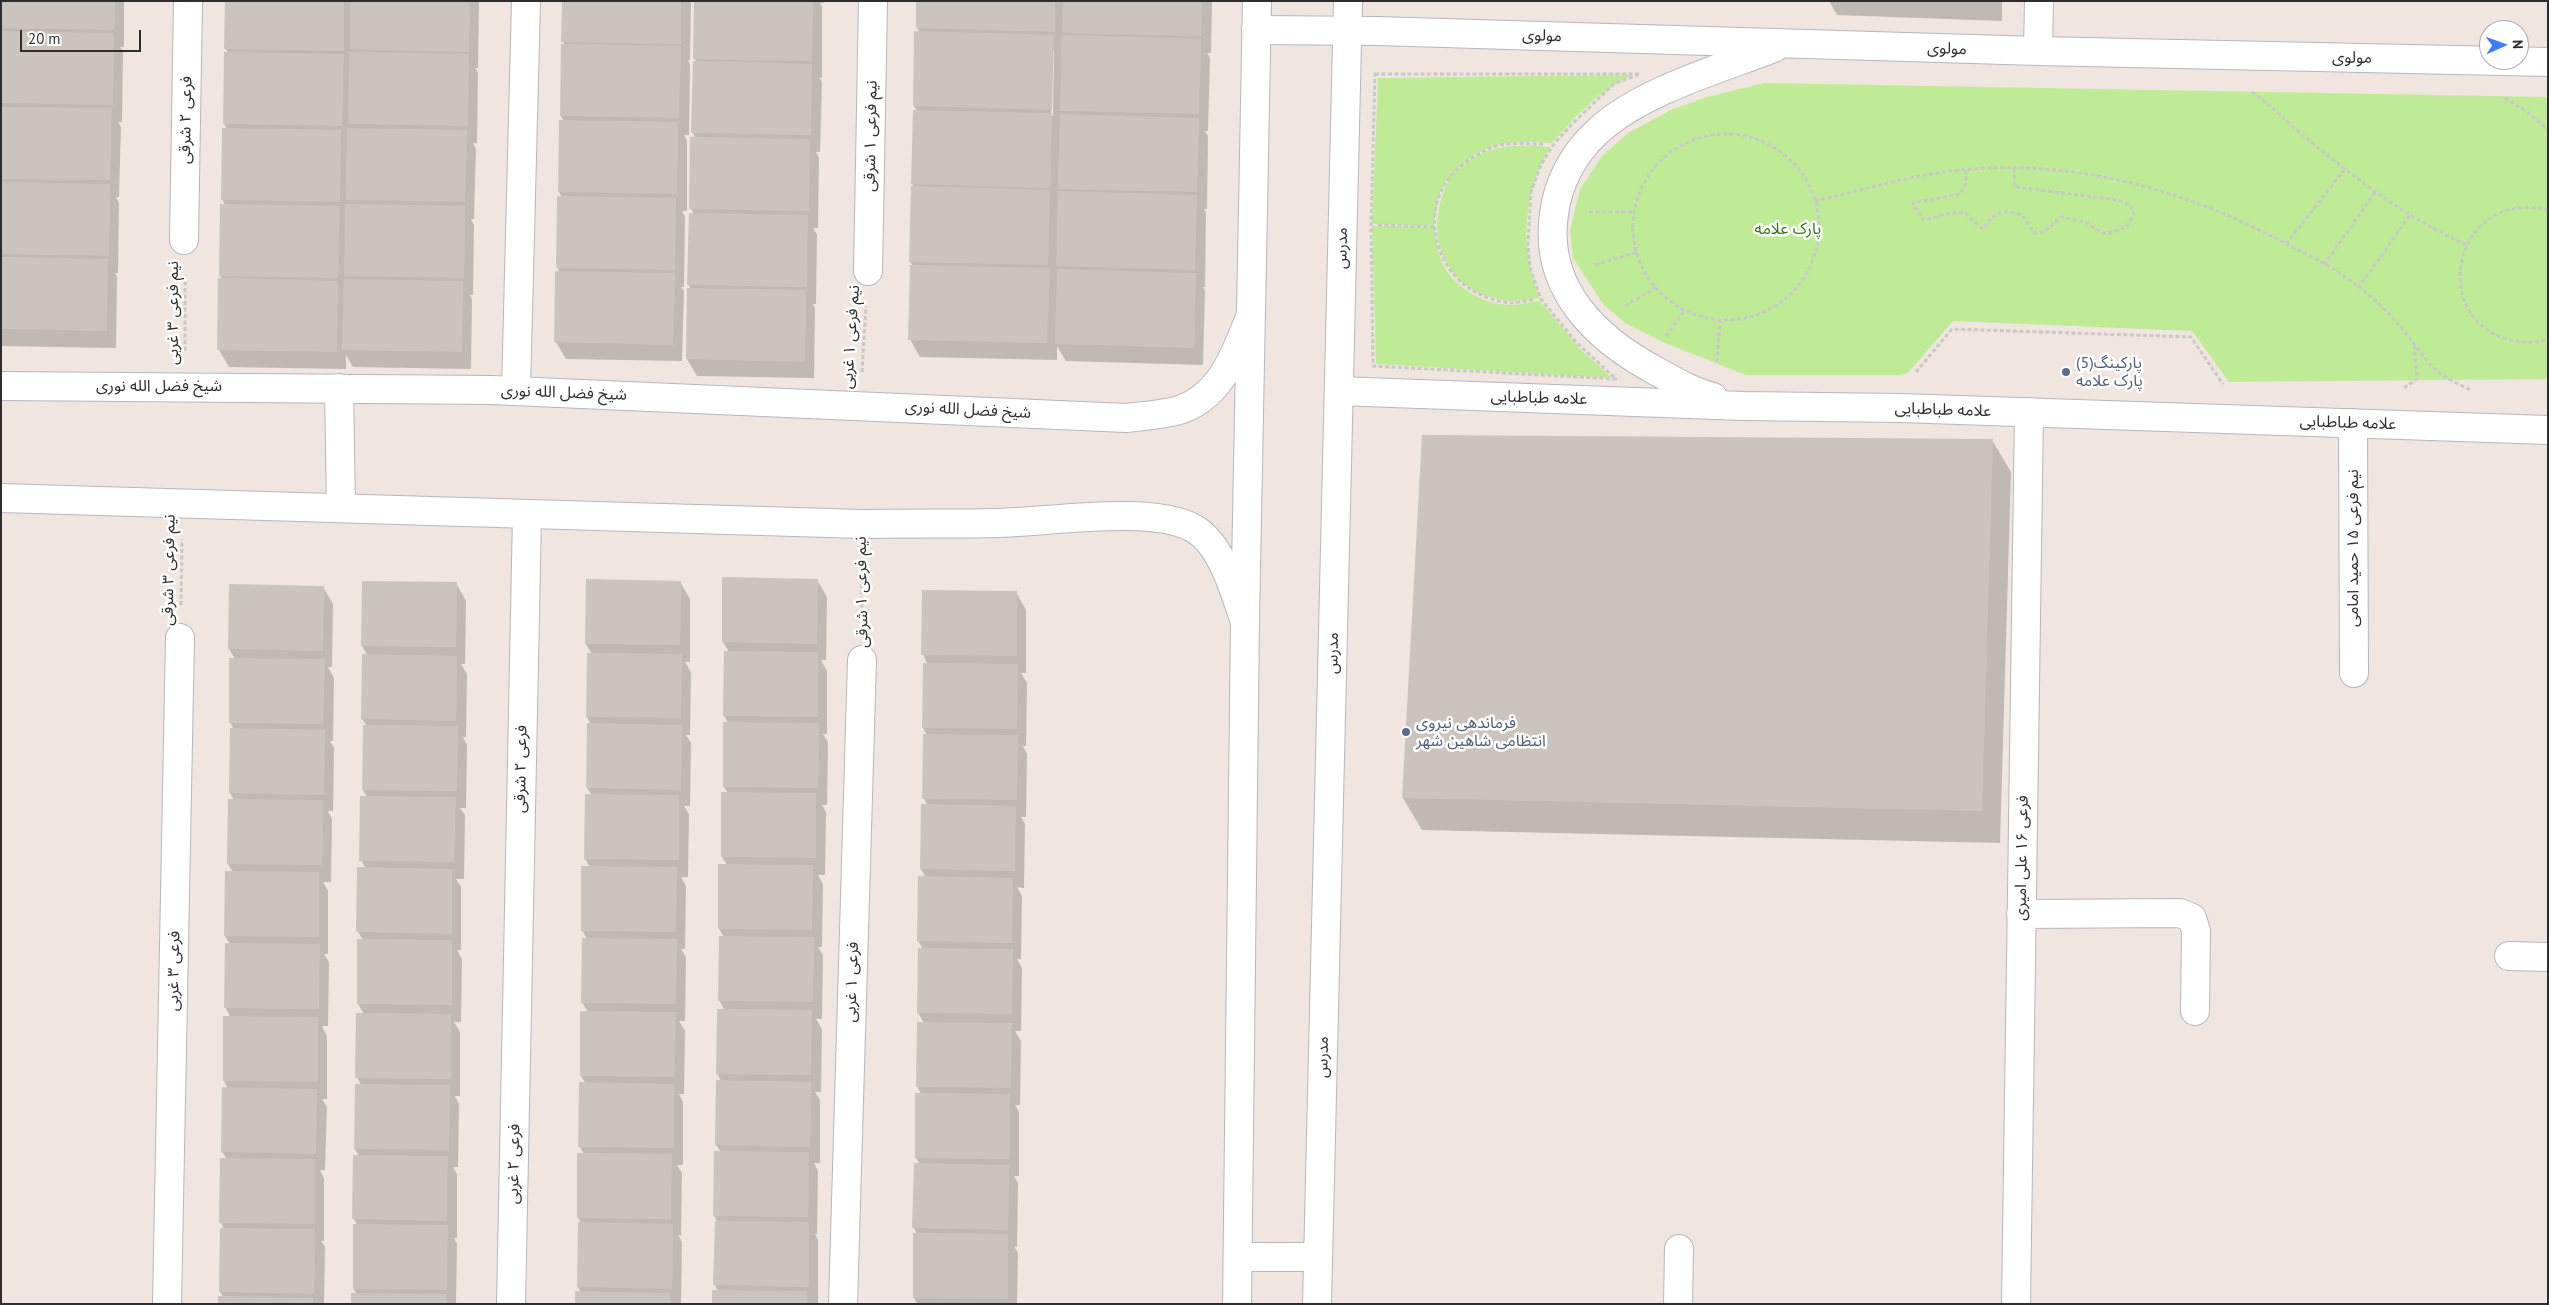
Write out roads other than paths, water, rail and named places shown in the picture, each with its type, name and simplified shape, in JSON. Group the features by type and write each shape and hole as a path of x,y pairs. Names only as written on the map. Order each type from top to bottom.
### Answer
{"street":[{"name":"فرعی ۲ شرقی","path":"184,240 188,1"},
{"path":"516,390 526,1"},
{"name":"نیم فرعی ۱ شرقی","path":"868,270 873,1"},
{"path":"1237,1304 1245,620 1257,1"},
{"name":"مدرس","path":"1317,1304 1348,1"},
{"path":"2038,52 2039,1"},
{"name":"مولوی","path":"1256,30 1347,30 2038,52 2548,62"},
{"path":"1743,406 1695,392 1644,365 1611,343 1584,317 1566,288 1555,265 1551,233 1556,198 1569,165 1596,132 1631,106 1784,43"},
{"name":"شیخ فضل الله نوری","path":"1,386 516,390 1126,418 1177,411 1206,395 1223,378 1250,317"},
{"path":"339,388 341,508"},
{"name":"علامه طباطبایی","path":"1339,391 1743,406 2029,412 2548,430"},
{"name":"فرعی ۱۶ علی امیری","path":"2016,1304 2029,412"},
{"name":"نیم فرعی ۱۵ حمید امامی","path":"2353,423 2354,673"},
{"path":"1,498 861,524 998,523 1163,517 1194,528 1215,549 1229,577 1245,620"},
{"name":"فرعی ۲ شرقی","path":"516,1024 527,514"},
{"name":"فرعی ۳ غربی","path":"168,1304 180,638"},
{"name":"فرعی ۱ غربی","path":"843,1304 862,660"},
{"path":"2021,914 2180,913 2192,918 2196,931 2195,1011"},
{"path":"2509,956 2548,957"},
{"name":"فرعی ۲ غربی","path":"511,1304 516,1024"},
{"path":"1678,1304 1679,1250"},
{"path":"1238,1257 1318,1257"}],"place":[{"name":"پارکینگ(5) پارک علامه","path":"2066,372"},
{"name":"فرماندهی نیروی انتظامی شاهین شهر","path":"1406,732"}],"park label":[{"name":"پارک علامه","path":"1788,229"}]}
